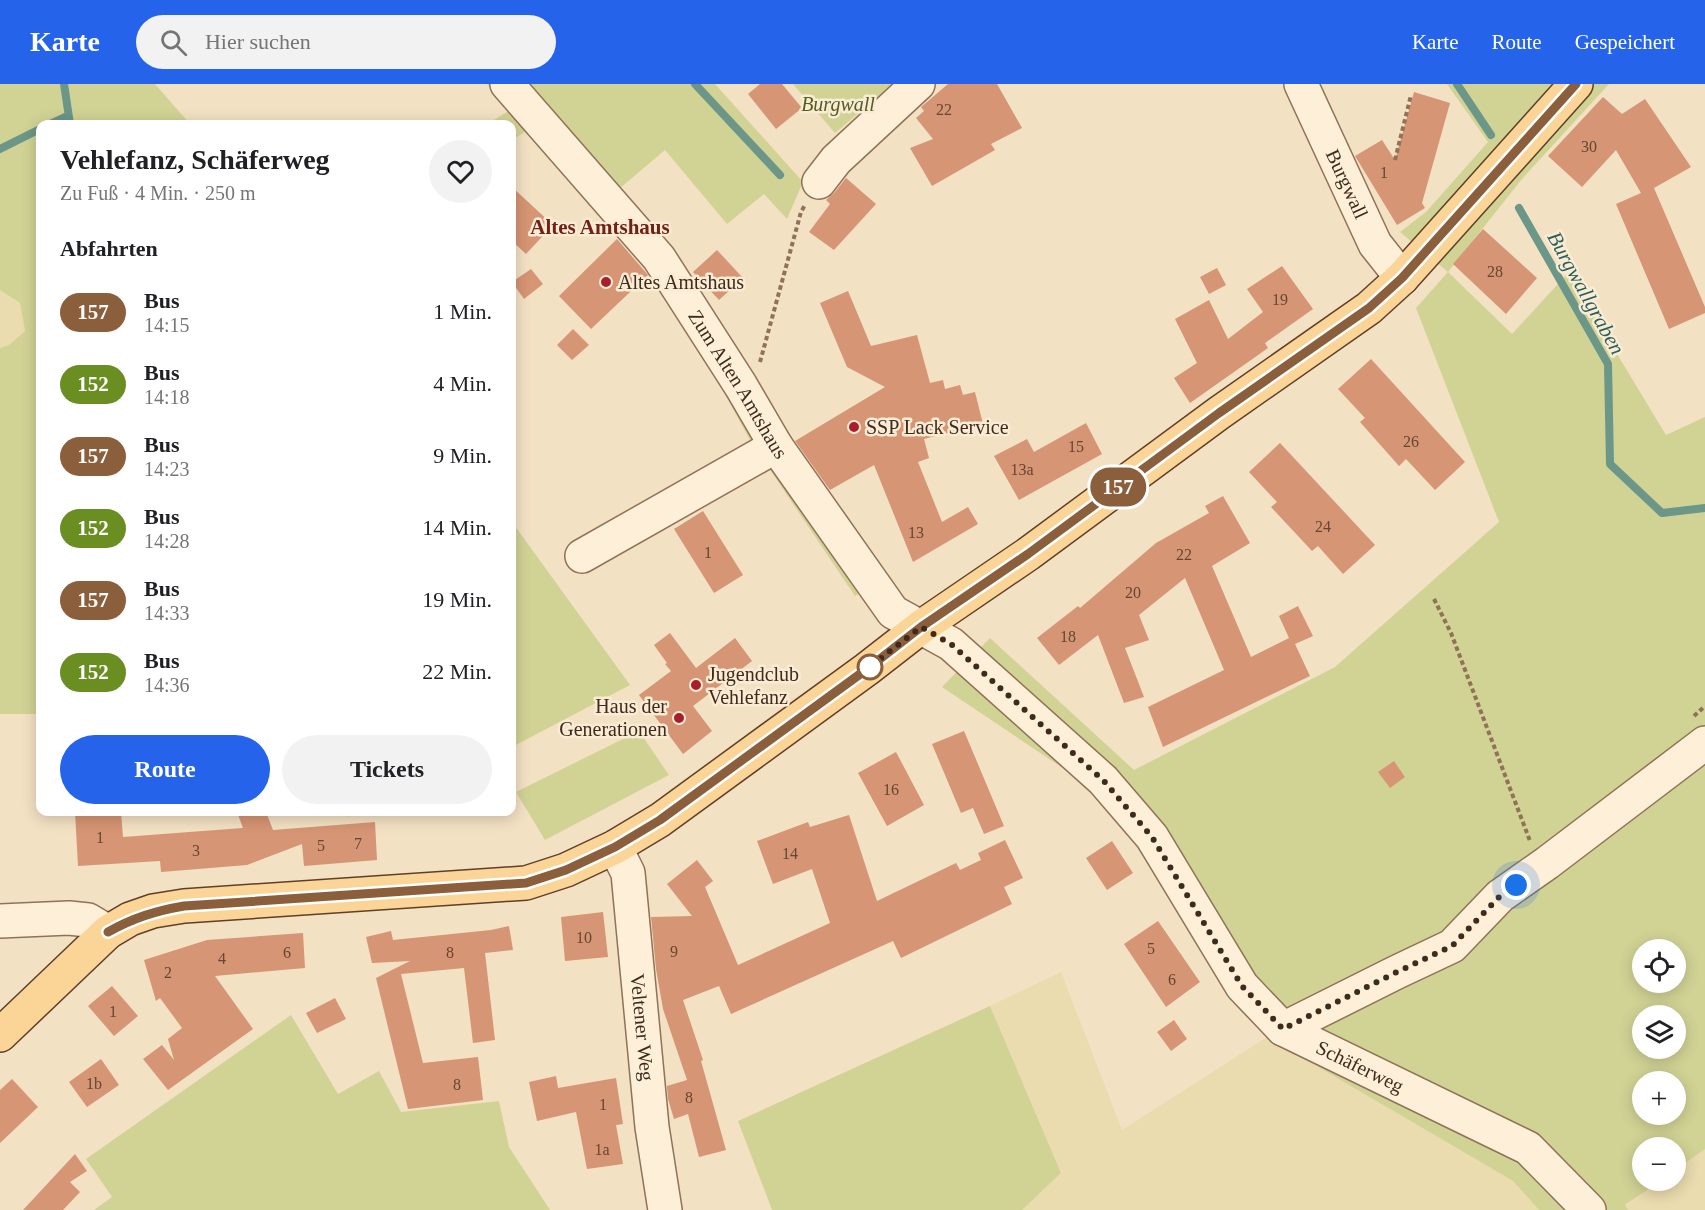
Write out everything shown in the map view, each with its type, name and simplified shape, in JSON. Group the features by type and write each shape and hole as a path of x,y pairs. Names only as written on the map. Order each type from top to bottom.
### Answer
{"main road":[{"path":"0,1035 108,932 130,919 153,911 184,906 526,883 566,870 615,847 660,820 921,627 1028,554 1219,413 1369,308 1402,278 1576,84"}],"street":[{"name":"Zum Alten Amtshaus","path":"507,84 659,258 741,386 776,446 893,612 921,627"},
{"path":"819,182 836,160 918,84"},
{"name":"Burgwall","path":"1301,84 1375,244 1402,278"},
{"path":"582,556 776,446"},
{"name":"Schäferweg","path":"921,627 951,644 1103,780 1152,837 1242,986 1283,1029 1528,1148 1589,1210"},
{"path":"1283,1029 1452,946 1500,896 1547,864 1705,743"},
{"name":"Veltener Weg","path":"615,847 628,873 652,1127 665,1210"},
{"path":"0,921 69,918 88,920 108,932"}],"path":[{"path":"1395,160 1411,95"},
{"path":"741,386 760,361 801,212 819,182"},
{"path":"1434,599 1451,633 1533,847"}],"shaded area":[{"path":"0,290 20,303 25,331 9,345 0,348"},
{"path":"1061,972 1122,1130 1267,1037 1513,1181 1539,1210 1022,1210 1061,1173 990,1006"},
{"path":"1705,1149 1705,1210 1628,1210 1625,1206 1647,1191 1686,1191 1686,1163"}],"green space":[{"path":"0,84 155,84 186,120 36,120 36,714 0,714 0,348 9,345 25,331 20,303 0,290"},
{"path":"487,84 715,84 803,182 787,219 764,194 727,224 665,150 619,189 822,494 888,577 855,596 750,440 655,267 528,130 516,138 516,120 494,120 510,110"},
{"name":"Burgwall","path":"793,84 893,84 835,133"},
{"path":"1447,84 1609,84 1522,179 1448,272 1400,232 1426,212 1488,142"},
{"path":"1448,272 1512,334 1568,273 1666,435 1705,417 1705,1149 1686,1163 1686,1137 1632,1137 1632,1191 1646,1191 1625,1205 1628,1210 1539,1210 1513,1181 1267,1037 1238,1008 1123,825 1079,779 942,687 990,638 1134,770 1335,667 1499,522 1416,308"},
{"path":"516,528 630,685 516,745"},
{"path":"639,731 669,775 545,840 516,792"},
{"path":"990,1006 1061,1173 1022,1210 772,1210 738,1121"},
{"path":"291,1015 338,1094 379,1071 401,1112 499,1101 509,1147 550,1210 94,1210 112,1197 86,1159"}],"building":[{"path":"760,84 782,84 802,108 776,129 748,94"},
{"path":"948,84 997,84 1022,128 991,144 995,150 932,186 910,148 933,139 916,118 924,111 921,107"},
{"path":"1414,92 1450,103 1422,203 1425,208 1397,225 1355,156 1382,140 1395,160"},
{"path":"1603,97 1622,114 1645,99 1691,167 1654,188 1705,307 1705,313 1669,329 1616,204 1641,193 1616,150 1582,187 1548,156"},
{"path":"846,178 876,204 834,250 809,232 830,204 826,200"},
{"path":"516,191 553,225 526,254 516,245"},
{"path":"1483,229 1537,278 1506,314 1453,264"},
{"name":"Altes Amtshaus","path":"617,239 648,275 591,329 559,296"},
{"path":"717,250 743,278 719,300 693,272"},
{"path":"1282,266 1313,309 1265,343 1268,348 1190,403 1174,378 1197,363 1175,319 1209,300 1228,339 1263,312 1247,289"},
{"path":"1217,268 1226,285 1209,294 1200,277"},
{"path":"531,269 543,284 524,299 516,288 516,279"},
{"path":"848,291 871,346 917,335 930,383 943,380 945,389 960,385 963,395 975,392 983,424 924,439 929,458 918,462 942,522 968,507 978,524 913,562 874,465 830,490 795,441 885,387 847,367 820,303"},
{"path":"573,329 589,345 572,360 557,345"},
{"path":"1371,359 1465,462 1435,490 1406,459 1399,466 1360,422 1365,418 1338,389"},
{"path":"1086,423 1102,454 1019,500 994,456 1027,439 1034,452"},
{"path":"1280,443 1375,545 1343,574 1318,546 1312,551 1271,507 1277,502 1249,472"},
{"path":"1223,496 1250,543 1212,566 1251,657 1289,638 1279,616 1298,606 1313,636 1295,644 1310,676 1163,747 1148,707 1224,670 1185,578 1139,615 1149,640 1125,648 1144,697 1124,703 1098,635 1059,665 1037,638 1078,606 1080,608 1156,543 1209,513 1205,506"},
{"path":"703,511 743,575 714,593 674,529"},
{"path":"670,633 696,668 735,638 752,661 693,706 712,731 683,754 639,695 671,671 654,645"},
{"path":"964,731 1004,826 984,834 973,808 961,813 932,744"},
{"path":"896,752 924,805 887,826 858,773"},
{"path":"1394,761 1405,777 1390,788 1378,772"},
{"path":"849,815 877,901 956,863 960,870 981,860 978,853 1005,840 1023,878 1004,887 1012,904 901,958 893,941 731,1014 719,986 683,1000 703,1060 701,1061 726,1150 699,1157 688,1114 674,1119 668,1099 667,1086 687,1080 663,1009 651,917 692,916 667,884 697,860 713,881 705,887 738,965 830,923 812,869 773,884 757,841 808,822 810,827"},
{"path":"75,816 121,816 123,837 243,828 238,816 268,816 273,830 375,822 377,860 304,866 302,844 247,865 161,872 160,861 78,866"},
{"path":"1112,841 1133,873 1107,890 1086,858"},
{"path":"603,912 608,957 565,961 561,917"},
{"path":"1158,921 1200,982 1166,1007 1124,944"},
{"path":"509,926 513,950 485,953 495,1040 473,1043 464,968 401,974 423,1063 478,1057 483,1100 408,1109 376,978 410,961 372,963 366,937 391,931 393,940 491,930"},
{"path":"303,933 305,968 215,976 253,1029 168,1090 143,1059 162,1045 174,1060 168,1039 182,1028 160,998 156,1001 144,960 207,940"},
{"path":"112,986 138,1016 114,1036 88,1006"},
{"path":"335,998 346,1019 317,1033 306,1013"},
{"path":"1174,1020 1187,1039 1171,1051 1157,1032"},
{"path":"101,1059 119,1085 87,1107 69,1082"},
{"path":"556,1076 558,1088 616,1078 623,1124 616,1125 623,1164 587,1169 576,1112 537,1121 529,1082"},
{"path":"12,1079 38,1107 0,1143 0,1090"},
{"path":"75,1154 87,1171 70,1182 80,1192 63,1210 23,1210"}],"waterway":[{"path":"64,84 69,120"},
{"name":"Burgwallgraben","path":"695,84 780,175"},
{"name":"Burgwallgraben","path":"1457,84 1491,135"},
{"path":"58,120 67,116"},
{"path":"0,149 36,131"},
{"name":"Burgwallgraben","path":"1519,208 1608,364 1610,464 1662,513 1705,508"}],"bus line":[{"name":"157","path":"108,932 130,919 153,911 184,906 526,883 566,870 615,847 660,820 921,627 1028,554 1219,413 1369,308 1402,278 1576,84"}],"place":[{"name":"Altes Amtshaus","path":"606,282"},
{"name":"SSP Lack Service","path":"854,427"},
{"name":"Jugendclub Vehlefanz","path":"696,685"},
{"name":"Haus der Generationen","path":"679,718"}],"district":[{"name":"Altes Amtshaus","path":"600,227"}],"route":[{"path":"870,667 867,669 921,627 951,644 1103,780 1152,837 1242,986 1283,1029 1452,946 1500,896 1516,885"}]}
